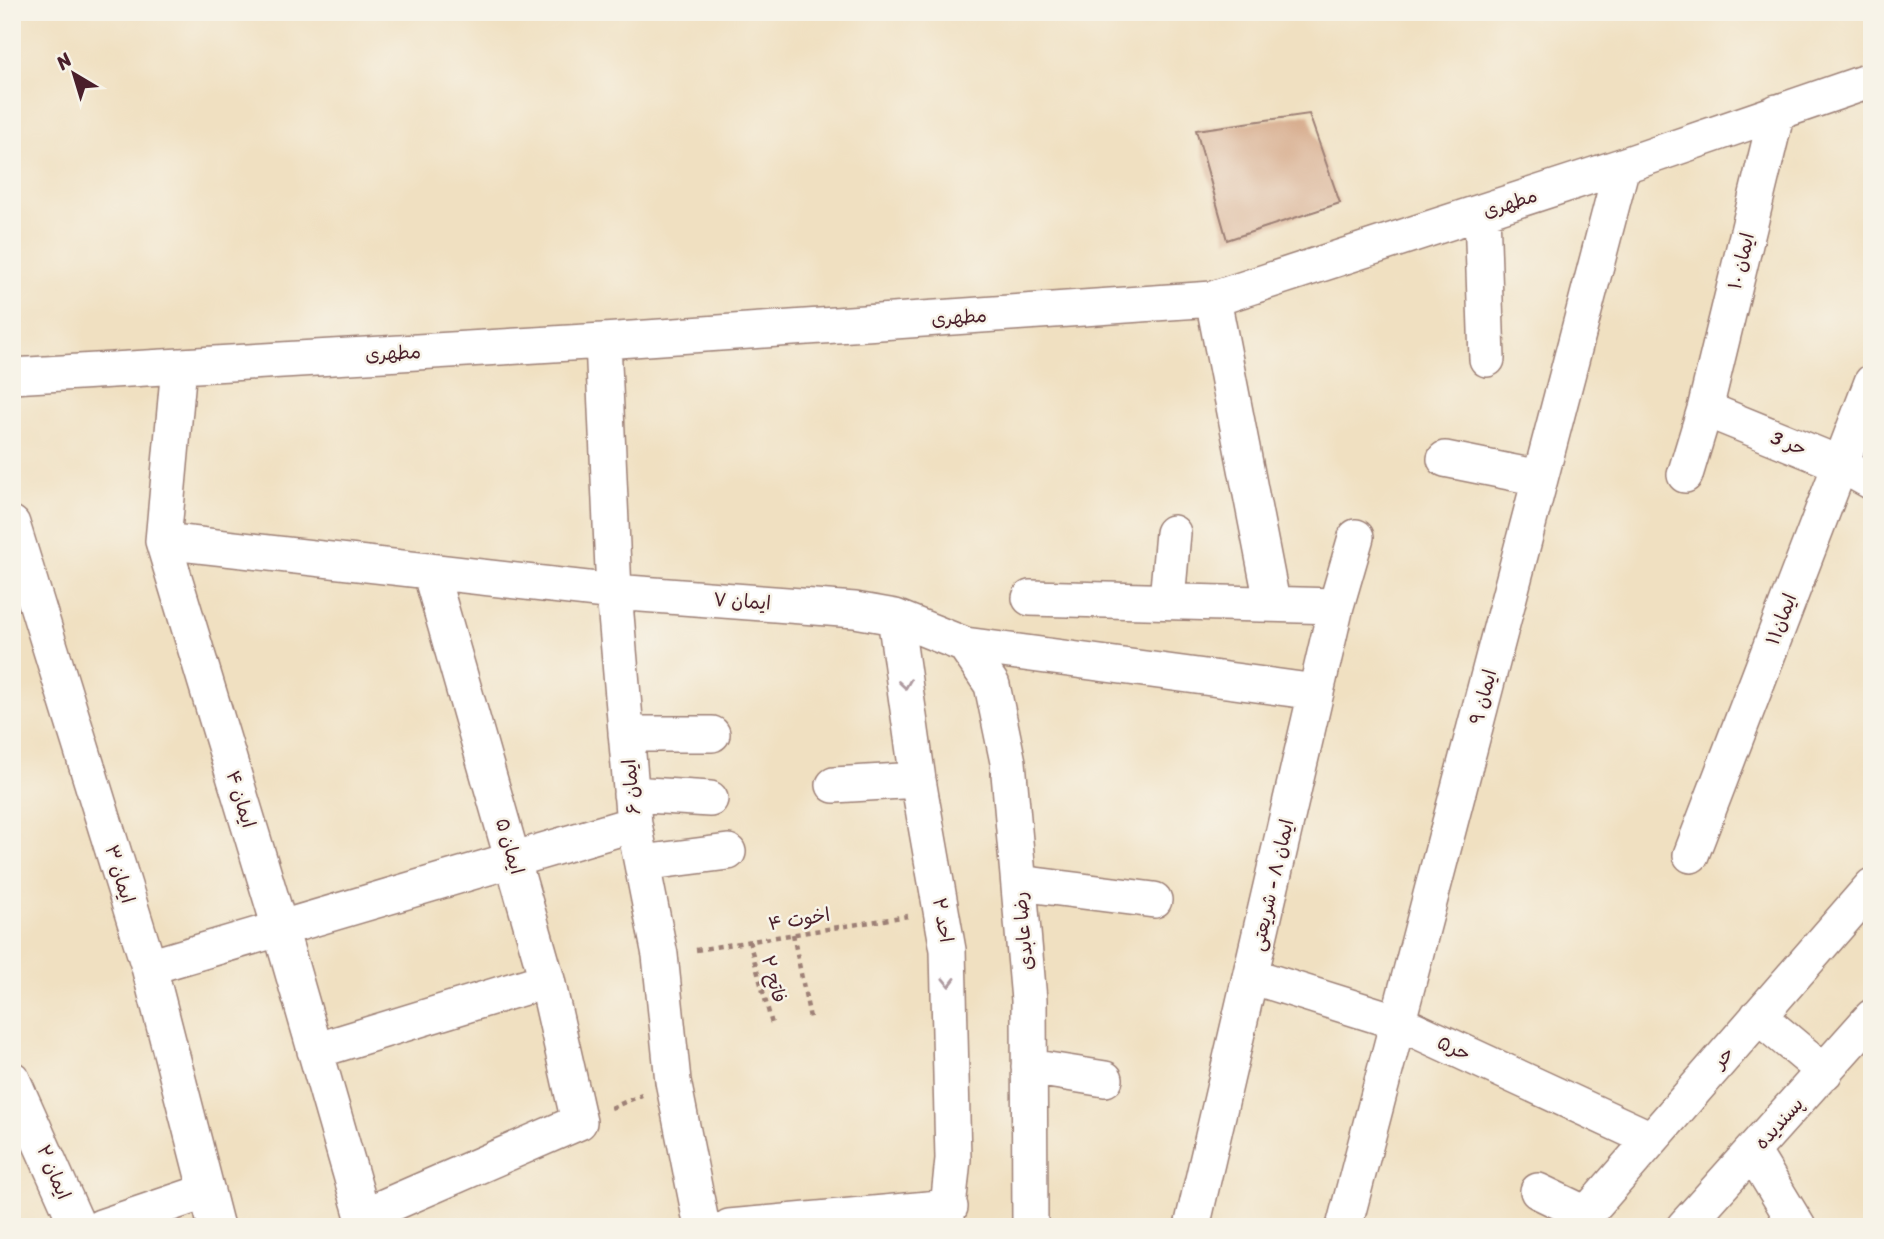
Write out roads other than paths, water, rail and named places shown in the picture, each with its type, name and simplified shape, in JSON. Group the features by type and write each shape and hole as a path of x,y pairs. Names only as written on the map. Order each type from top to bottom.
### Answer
{"street":[{"name":"مطهری","path":"12,376 603,341 1213,299 1622,166 1872,80"},
{"name":"ایمان ۱۰","path":"1685,475 1705,409 1777,113"},
{"name":"ایمان ۹","path":"1344,1227 1622,166"},
{"path":"1482,212 1487,359"},
{"path":"1213,299 1272,602"},
{"name":"ایمان ۶","path":"603,341 614,592 632,809 660,956 673,1081 702,1227"},
{"name":"ایمان ۴","path":"179,366 163,541 280,928 365,1222"},
{"name":"ایمان۱۱","path":"1691,855 1872,382"},
{"name":"حر 3","path":"1705,409 1840,464 1872,482"},
{"path":"1445,459 1540,478"},
{"name":"ایمان ۳","path":"12,524 149,967 216,1227"},
{"path":"1167,600 1173,533"},
{"name":"ایمان ۸ - شریعتی","path":"1192,1227 1336,606 1356,537"},
{"name":"ایمان ۷","path":"163,541 614,592 855,610 895,617 965,645 1316,692"},
{"name":"ایمان ۵","path":"365,1222 579,1122 547,980 430,571"},
{"path":"1030,598 1272,602 1336,606"},
{"name":"احد ۲","path":"895,617 918,780 948,950 953,1159 948,1217"},
{"name":"رضا عابدی","path":"965,645 992,685 1008,762 1029,1000 1030,1227"},
{"path":"626,734 712,734"},
{"path":"834,785 918,780"},
{"path":"149,967 514,860 632,809 710,799"},
{"path":"642,863 729,852"},
{"path":"1019,883 1154,900"},
{"name":"حر","path":"1581,1220 1872,886"},
{"name":"حر۵","path":"1251,976 1398,1022 1651,1139"},
{"path":"315,1051 547,980"},
{"path":"1758,1016 1825,1072"},
{"name":"پسندیده","path":"1684,1227 1872,1017"},
{"path":"1030,1068 1105,1079"},
{"name":"ایمان ۲","path":"15,1089 78,1227"},
{"path":"1752,1151 1798,1227"},
{"path":"101,1227 207,1191"},
{"path":"1538,1191 1581,1220"},
{"path":"729,1227 948,1217"}]}
